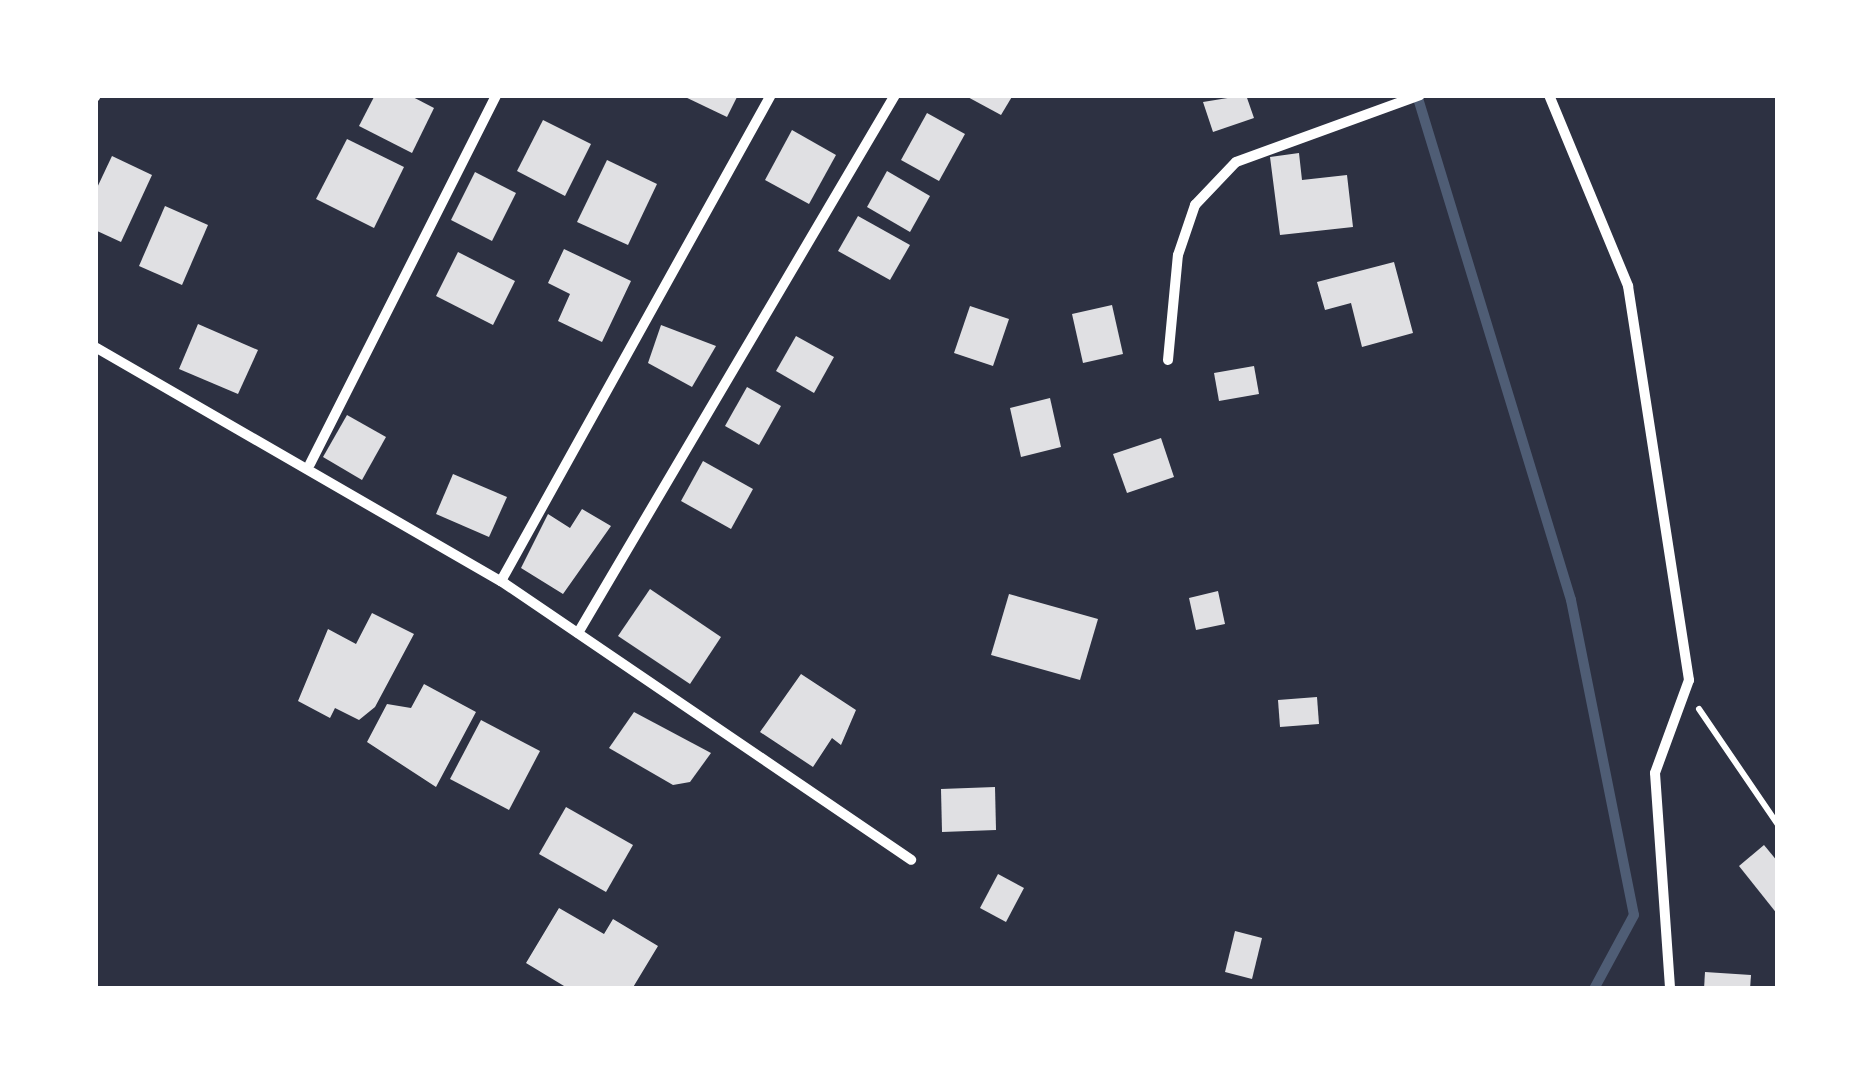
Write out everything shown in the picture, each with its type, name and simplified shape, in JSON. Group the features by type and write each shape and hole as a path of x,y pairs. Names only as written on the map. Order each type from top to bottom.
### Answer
{"street":[{"path":"310,464 496,95"},
{"path":"501,581 771,95"},
{"path":"578,634 895,95"},
{"path":"1168,360 1178,256 1195,205 1236,162 1303,130 1403,104 1420,95"},
{"path":"1549,95 1628,286 1688,680 1655,773 1670,989"},
{"path":"95,347 310,464 501,581 911,860"}],"path":[{"path":"1688,680 1705,729 1778,825"}],"building":[{"path":"375,95 409,95 434,108 412,153 359,126"},
{"path":"681,95 738,95 727,117"},
{"path":"964,95 1013,95 1001,115"},
{"path":"1246,95 1254,118 1213,132 1203,102"},
{"path":"927,113 965,134 939,181 901,160"},
{"path":"543,120 591,144 565,196 517,171"},
{"path":"792,130 836,155 809,204 765,180"},
{"path":"347,139 404,167 374,228 316,199"},
{"path":"1299,153 1302,180 1347,175 1353,227 1280,235 1270,157"},
{"path":"112,156 152,175 121,242 95,230 95,192"},
{"path":"607,160 657,184 628,245 577,222"},
{"path":"887,171 930,196 910,232 867,207"},
{"path":"475,172 516,193 492,241 451,220"},
{"path":"165,206 208,225 182,285 139,266"},
{"path":"858,216 910,245 890,280 838,251"},
{"path":"564,249 631,281 602,342 558,321 570,294 548,283"},
{"path":"458,252 515,281 493,325 436,296"},
{"path":"1394,262 1413,333 1362,347 1351,303 1325,310 1317,282"},
{"path":"1112,305 1123,354 1083,363 1072,314"},
{"path":"970,306 1009,319 993,366 954,353"},
{"path":"198,324 258,350 238,394 179,369"},
{"path":"661,325 716,346 692,387 648,363"},
{"path":"796,336 834,357 814,393 776,371"},
{"path":"1254,366 1259,394 1219,401 1214,373"},
{"path":"747,387 781,406 759,445 725,426"},
{"path":"1050,398 1061,447 1021,457 1010,408"},
{"path":"347,415 386,437 362,480 323,457"},
{"path":"1161,438 1174,477 1127,493 1113,454"},
{"path":"703,461 753,489 731,529 681,501"},
{"path":"453,474 507,497 489,537 436,514"},
{"path":"582,509 611,526 563,594 521,568 548,514 570,528"},
{"path":"650,589 721,637 690,684 618,636"},
{"path":"1218,591 1225,624 1196,630 1189,598"},
{"path":"1009,594 1098,619 1080,680 991,655"},
{"path":"372,613 414,634 375,707 359,720 335,708 330,718 298,701 328,629 356,644"},
{"path":"801,674 856,710 841,745 832,738 813,767 760,732"},
{"path":"424,684 476,712 436,787 367,742 387,704 411,708"},
{"path":"1317,697 1319,724 1280,727 1278,700"},
{"path":"634,712 711,753 690,782 673,785 609,748"},
{"path":"481,720 540,751 509,810 450,779"},
{"path":"995,787 996,830 942,832 941,789"},
{"path":"566,807 633,845 606,892 539,854"},
{"path":"1764,845 1778,862 1778,915 1739,866"},
{"path":"998,874 1024,888 1006,922 980,908"},
{"path":"559,908 604,934 613,919 658,946 632,989 569,989 526,963"},
{"path":"1235,931 1262,938 1252,979 1225,972"},
{"path":"1705,972 1751,975 1750,989 1704,989"}],"waterway":[{"path":"1417,95 1571,600 1634,915 1594,989"}]}
